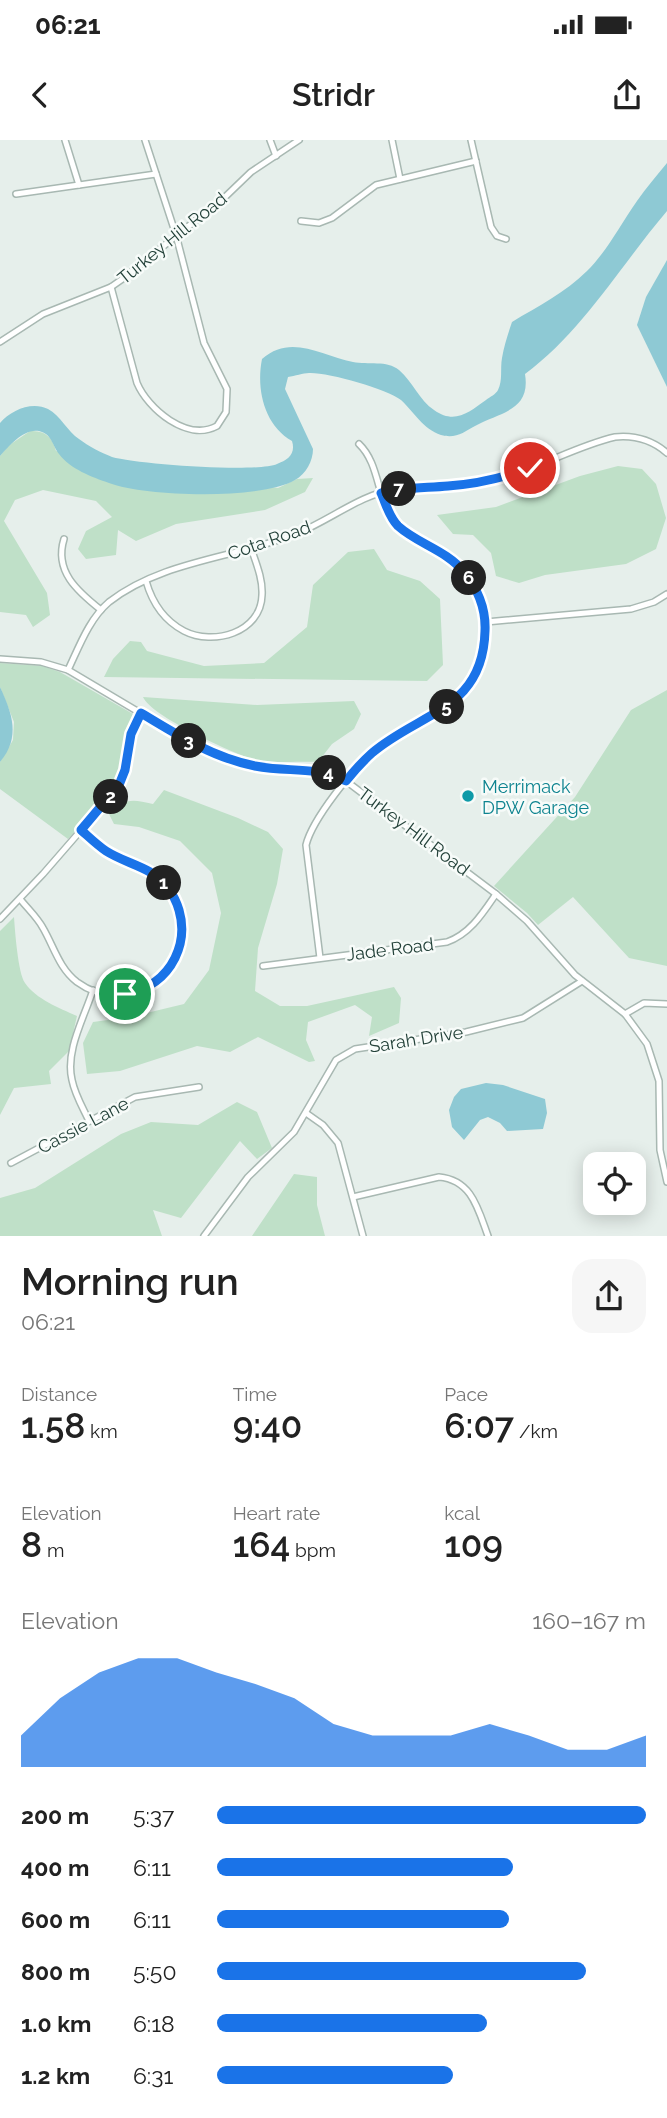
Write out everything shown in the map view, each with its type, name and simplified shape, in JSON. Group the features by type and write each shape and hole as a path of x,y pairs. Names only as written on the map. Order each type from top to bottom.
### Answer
{"street":[{"path":"65,140 79,185"},
{"path":"111,287 137,383 145,397 157,409 185,427 201,431 217,426 226,412 227,389 204,343 176,235 145,140"},
{"path":"270,140 276,156"},
{"name":"Turkey Hill Road","path":"0,342 43,314 111,287 251,172 299,140"},
{"path":"392,140 400,179"},
{"path":"471,140 491,227 497,236 506,239"},
{"path":"301,221 319,223 332,219 369,189 476,160"},
{"path":"16,194 156,174"},
{"name":"Cota Road","path":"68,670 101,610 121,594 172,571 298,534 381,493 395,489 504,478 615,437 646,440 667,453"},
{"path":"320,958 306,845 309,834 346,781 372,753 446,708 466,688 481,658 486,622 480,599 463,571 446,555 398,525 390,515 368,453 359,444"},
{"path":"64,539 60,555 66,573 79,592 101,610"},
{"path":"146,581 158,608 169,621 183,631 205,637 227,635 248,625 260,607 261,584 251,548"},
{"path":"486,622 631,609 654,602 667,594"},
{"name":"Turkey Hill Road","path":"3,659 41,662 68,670 197,746 232,759 269,768 313,769 346,781 496,894 521,914 582,981 625,1014 647,1044 660,1092 660,1150 667,1182"},
{"path":"0,919 119,785 125,770 131,734 141,713"},
{"path":"20,899 38,920 64,969 77,982 93,990 125,994 154,983 166,972 175,959 182,936 181,920 174,897 159,879 107,852 81,830"},
{"name":"Jade Road","path":"263,966 435,944 458,938 475,923 496,894"},
{"name":"Sarah Drive","path":"204,1236 247,1177 286,1142 336,1060 355,1049 466,1032 523,1018 582,981"},
{"path":"89,1121 75,1091 71,1063 93,990"},
{"path":"625,1014 644,1003 667,1004"},
{"name":"Cassie Lane","path":"11,1163 145,1094 199,1087"},
{"path":"306,1113 323,1125 338,1143 362,1236"},
{"path":"353,1198 439,1177 450,1178 469,1191 475,1200 488,1236"}],"green space":[{"path":"30,431 47,435 56,451 278,488 297,479 313,478 305,492 265,510 176,524 136,541 118,530 116,555 86,559 78,549 86,531 112,517 96,501 43,490 15,500 4,521 47,593 50,615 33,627 26,615 0,612 0,456 8,446"},
{"path":"618,466 642,469 656,484 666,518 656,549 626,564 545,575 519,583 496,576 491,553 473,535 453,534 437,515 496,507 580,476"},
{"path":"374,549 387,570 420,581 440,599 443,665 427,681 104,677 113,659 130,641 141,642 147,651 204,666 264,663 307,627 313,585 348,552"},
{"path":"0,663 42,666 60,672 133,714 117,785 68,839 0,789 0,762 13,740 14,722 0,687"},
{"path":"667,690 667,966 629,958 573,897 538,925 494,886 575,797 631,710"},
{"path":"143,697 257,705 354,701 361,714 354,729 332,744 318,762 267,761 241,755 192,733 160,714"},
{"path":"164,790 268,832 283,849 277,884 258,948 255,991 280,1006 307,1006 394,987 401,998 399,1023 369,1036 372,1017 355,1005 308,1022 306,1040 315,1061 309,1062 258,1037 230,1052 197,1046 120,1071 87,1074 83,1043 93,1022 130,1017 184,1004 209,970 221,913 212,873 180,841 139,827 114,824 109,814 124,802 153,804"},
{"path":"14,917 19,961 25,983 42,998 77,1016 69,1051 49,1071 51,1084 14,1088 0,1115 0,931"},
{"path":"237,1102 257,1112 272,1148 257,1159 240,1141 181,1218 153,1210 162,1236 0,1236 0,1198 35,1188 121,1134 151,1122 198,1125"},
{"path":"294,1174 317,1177 317,1205 325,1236 252,1236"}],"water":[{"path":"667,163 667,211 583,318 546,357 525,374 526,386 518,403 512,409 460,434 446,436 435,432 401,400 383,391 342,378 309,373 288,377 285,389 313,449 312,458 306,471 299,477 279,486 257,491 204,494 127,488 75,468 59,454 49,437 39,431 22,435 0,456 0,423 16,411 35,406 48,409 79,439 112,457 196,466 246,468 277,464 290,456 293,446 292,441 275,426 264,405 260,370 262,359 273,351 295,347 353,362 394,367 434,410 449,416 462,415 498,390 501,362 512,322 560,293 587,271"},
{"path":"667,260 667,387 637,325 646,297"},
{"path":"0,687 11,716 12,734 7,753 0,762"},
{"path":"486,1083 503,1085 545,1099 547,1113 543,1129 507,1131 500,1123 488,1117 480,1120 464,1140 452,1127 449,1110 454,1097 461,1089"}],"place":[{"name":"Merrimack DPW Garage","path":"468,796"}],"route":[{"path":"125,994 148,987 161,978 175,959 182,936 180,912 165,884 144,869 102,849 81,830 119,785 125,770 131,734 141,713 197,746 253,766 313,769 346,781 372,753 446,708 472,679 478,669 484,647 486,622 480,599 470,580 446,555 398,525 390,515 381,493 395,489 475,483 504,478 530,468"}]}
